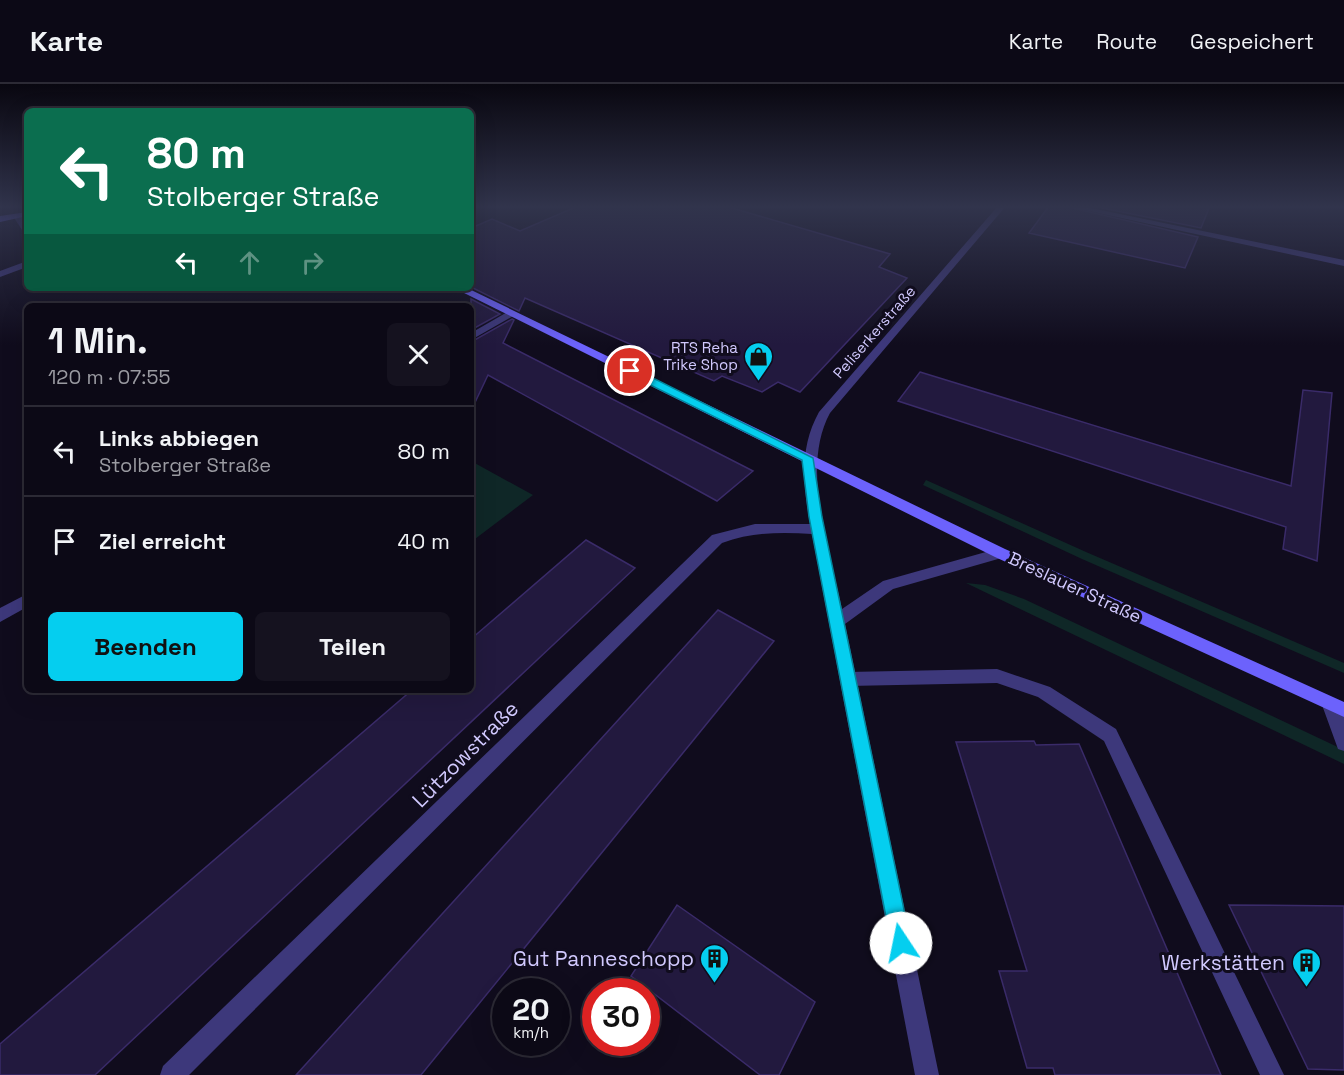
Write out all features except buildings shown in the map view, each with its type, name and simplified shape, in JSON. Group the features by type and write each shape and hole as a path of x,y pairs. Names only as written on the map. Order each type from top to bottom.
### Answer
{"main road":[{"name":"Breslauer Straße","path":"465,291 1000,553 1338,707"}],"street":[{"name":"Peliserkerstraße","path":"808,458 818,423 825,412 962,252"},
{"path":"1292,252 1344,263"},
{"path":"0,274 24,265"},
{"path":"474,335 511,313"},
{"path":"808,458 819,529 927,1075"},
{"name":"Lützowstraße","path":"172,1075 717,539 742,529 770,526 819,529"},
{"path":"837,621 888,585 1000,553"},
{"path":"0,616 24,602"},
{"path":"848,679 997,676 1044,692 1110,735 1272,1075"},
{"path":"1338,707 1344,743"}],"green space":[{"path":"474,463 533,495 474,540"},
{"path":"926,480 1344,663 1344,673 1082,559 923,485"},
{"path":"966,583 985,585 1024,599 1344,750 1344,764"}],"place":[{"name":"RTS Reha Trike Shop","path":"759,382"},
{"name":"Gut Panneschopp","path":"715,984"},
{"name":"Werkstätten","path":"1306,988"}],"route":[{"path":"630,371 808,458 816,517 901,943"}]}
